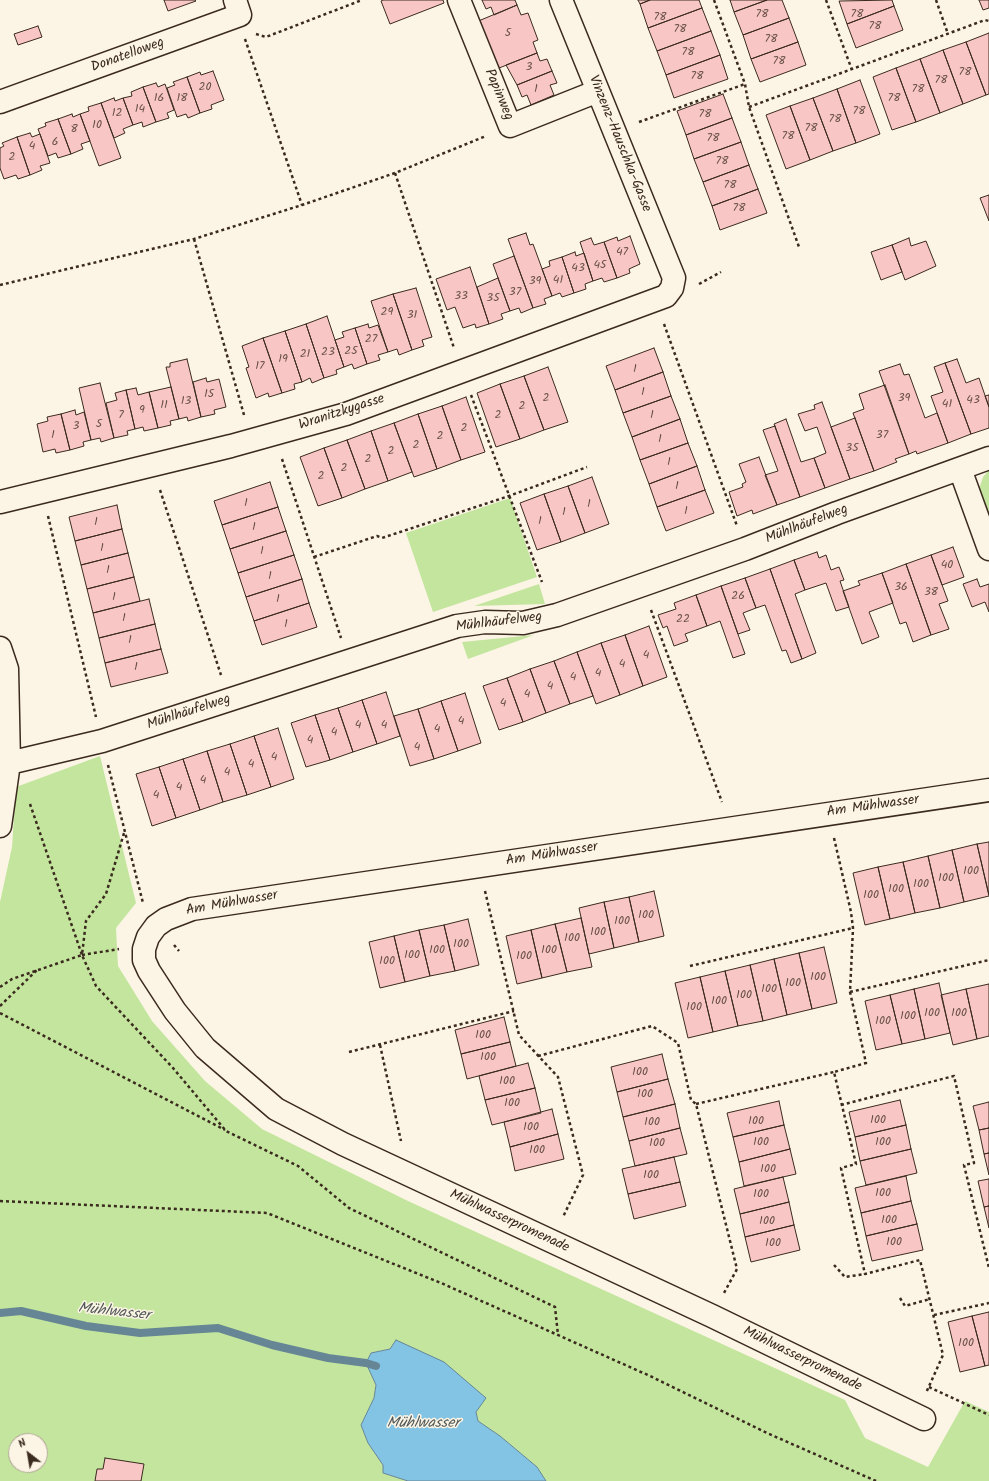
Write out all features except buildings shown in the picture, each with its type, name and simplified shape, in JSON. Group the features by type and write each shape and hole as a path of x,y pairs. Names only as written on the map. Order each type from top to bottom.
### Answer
{"street":[{"name":"Papinweg","path":"459,0 510,126 598,91"},
{"name":"Vinzenz-Hauschka-Gasse","path":"561,0 674,278 664,294"},
{"name":"Donatelloweg","path":"0,102 239,15"},
{"name":"Wranitzkygasse","path":"0,502 274,435 346,414 664,294"},
{"name":"Mühlhäufelweg","path":"9,763 102,742 457,626 485,622 523,623 557,615 745,550 837,513 989,458"},
{"path":"960,468 989,549"},
{"path":"0,648 7,669 9,763 0,826"},
{"name":"Am Mühlwasser","path":"144,960 144,949 148,937 156,926 166,919 192,908 989,790"},
{"name":"Mühlwasserpromenade","path":"144,960 148,971 175,1011 205,1048 276,1109 343,1144 712,1316 918,1417"}],"path":[{"path":"239,15 266,37 362,0"},
{"path":"714,0 744,84 749,107 799,247"},
{"path":"826,0 852,70"},
{"path":"936,0 948,34"},
{"path":"239,15 302,205"},
{"path":"749,107 985,20 989,21"},
{"path":"614,131 744,84"},
{"path":"0,285 194,239 302,205 395,173 510,126"},
{"path":"395,173 462,371 542,582"},
{"path":"194,239 245,420"},
{"path":"664,294 738,530"},
{"path":"274,435 343,644"},
{"path":"152,465 221,676"},
{"path":"314,557 377,536 382,538 509,496 587,467"},
{"path":"42,492 97,720"},
{"path":"650,607 722,802"},
{"path":"108,764 124,833 145,911 156,926 179,950"},
{"path":"30,802 82,955 86,922 106,894 124,833"},
{"path":"696,1104 834,1072 866,1063 850,992 853,928 833,836"},
{"path":"485,890 519,1034 558,1077 583,1175 563,1218"},
{"path":"690,966 853,928"},
{"path":"850,992 989,960"},
{"path":"0,1006 38,969"},
{"path":"349,1052 514,1011"},
{"path":"0,1013 226,1131"},
{"path":"538,1056 652,1026 678,1043 691,1100 696,1104 737,1269 724,1293"},
{"path":"380,1045 401,1141"},
{"path":"834,1072 856,1164 841,1168 865,1274"},
{"path":"841,1105 954,1076 974,1163 964,1165 989,1268"},
{"path":"0,1201 267,1213 456,1290 650,1376 767,1433 876,1481"},
{"path":"834,1266 845,1278 920,1260 944,1354 918,1417"},
{"path":"900,1298 905,1306 930,1300"},
{"path":"934,1315 989,1303"},
{"path":"929,1388 989,1415"}],"green space":[{"path":"989,470 989,518 979,489 983,477"},
{"path":"510,498 537,577 433,612 406,533"},
{"path":"539,584 545,604 474,606"},
{"path":"534,635 468,659 462,642"},
{"path":"100,756 136,903 116,928 118,966 152,1021 205,1081 262,1129 408,1201 845,1400 865,1438 928,1467 965,1401 989,1412 989,1481 546,1481 537,1467 500,1436 478,1421 476,1412 485,1398 390,1349 371,1353 366,1363 376,1385 374,1398 361,1425 368,1443 383,1465 383,1473 408,1481 0,1481 0,902 12,847 16,787"}],"water":[{"name":"Mühlwasser","path":"396,1340 444,1362 486,1398 476,1412 478,1421 500,1436 537,1467 546,1481 408,1481 383,1473 383,1465 368,1443 361,1425 374,1398 376,1385 366,1363 371,1353 390,1349"}],"waterway":[{"name":"Mühlwasser","path":"0,1313 21,1311 86,1326 140,1333 218,1328 272,1345 328,1358 366,1363 376,1366"}]}
